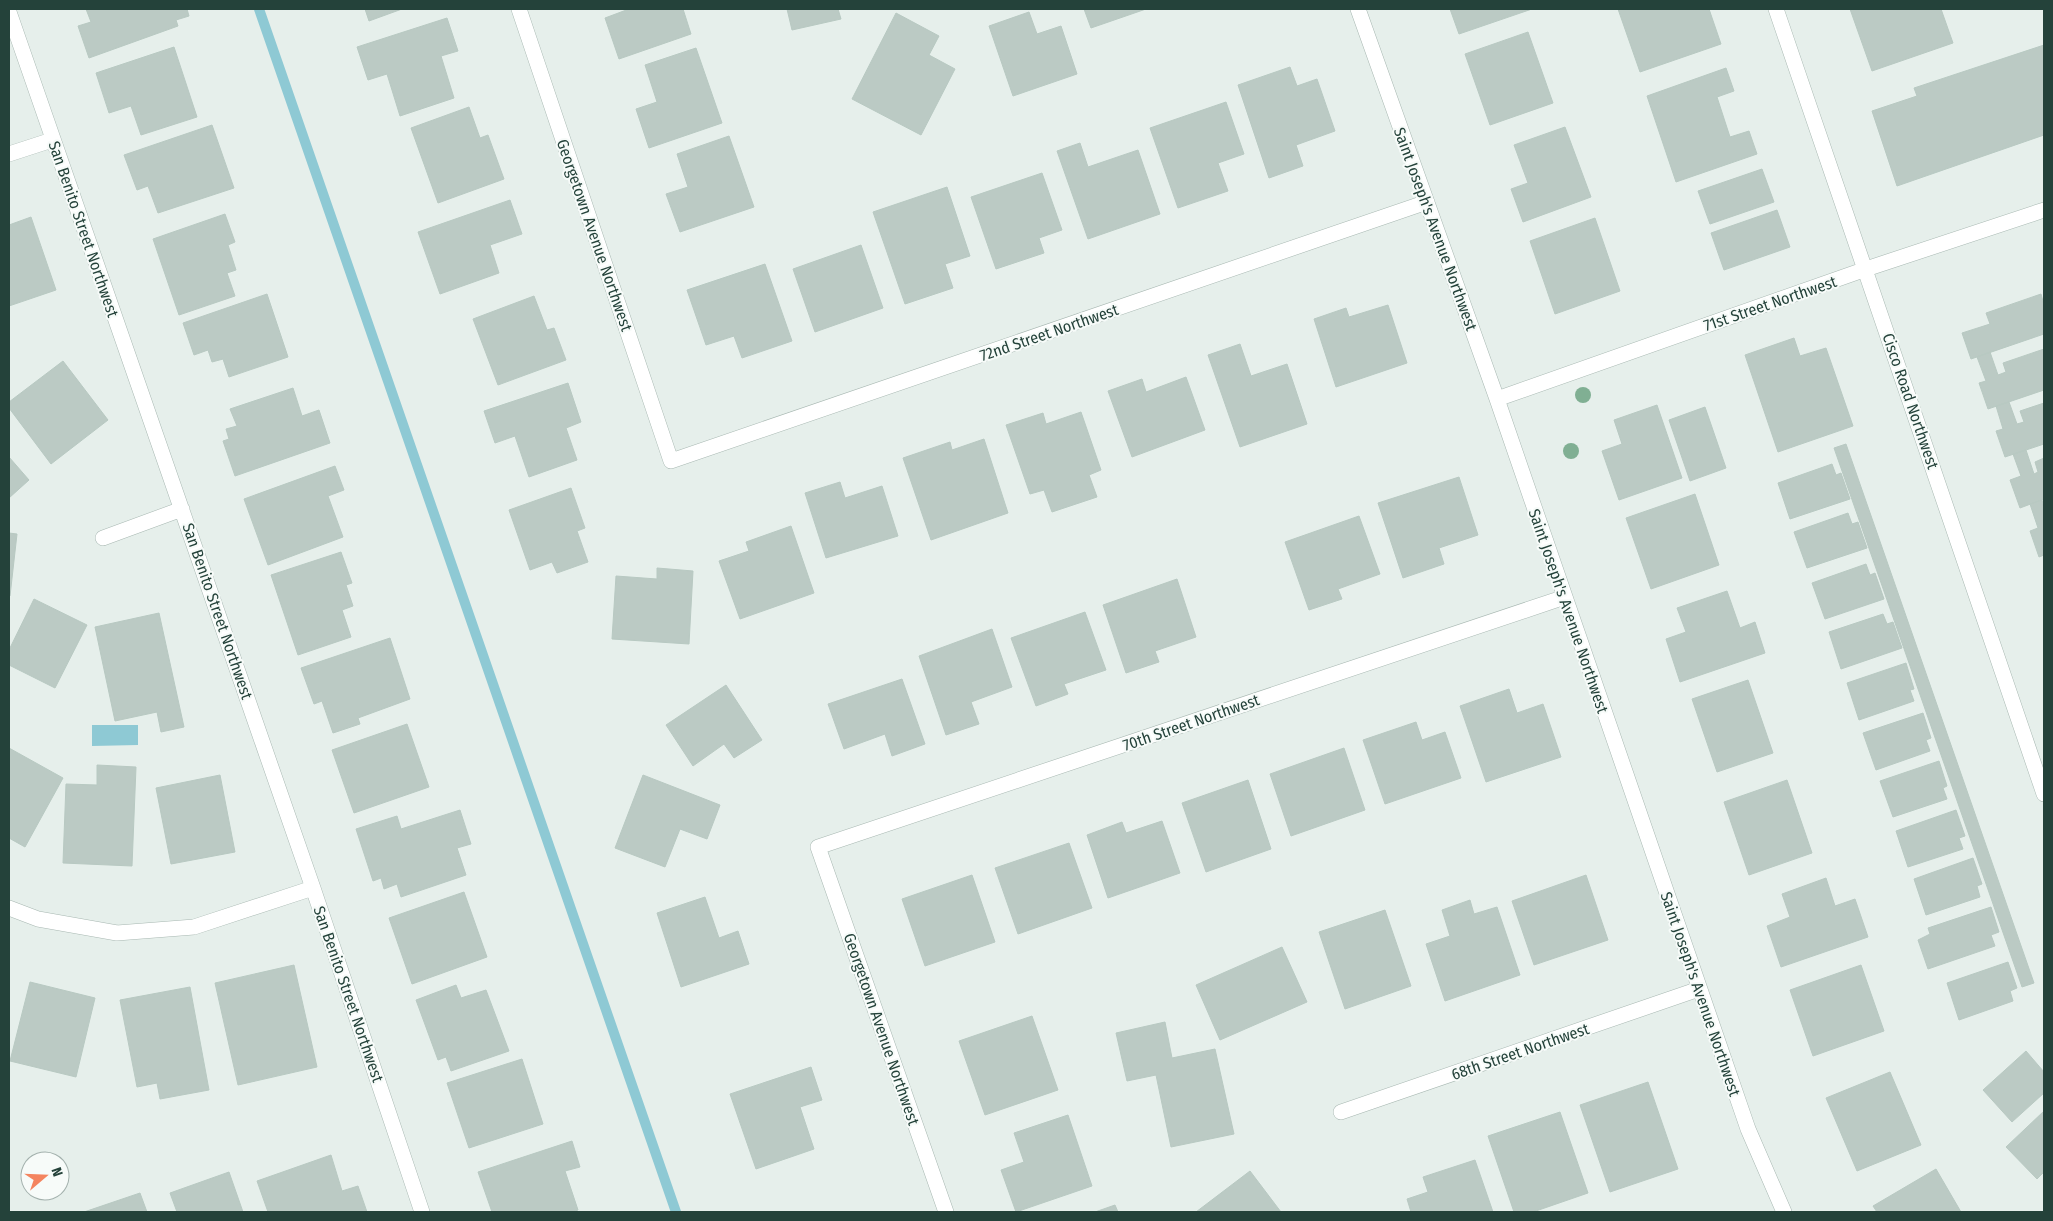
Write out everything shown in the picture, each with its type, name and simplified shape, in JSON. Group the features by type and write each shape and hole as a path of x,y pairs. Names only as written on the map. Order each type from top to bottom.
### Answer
{"street":[{"name":"Georgetown Avenue Northwest","path":"519,9 671,461"},
{"name":"Saint Joseph's Avenue Northwest","path":"1358,9 1497,399 1748,1129 1784,1212"},
{"name":"Cisco Road Northwest","path":"1776,9 2044,794"},
{"name":"San Benito Street Northwest","path":"9,12 313,888 422,1212"},
{"path":"9,154 52,140"},
{"name":"72nd Street Northwest","path":"671,461 1426,202"},
{"name":"71st Street Northwest","path":"1497,399 1866,269 2044,210"},
{"path":"103,538 182,509"},
{"name":"70th Street Northwest","path":"818,847 1565,597"},
{"name":"Georgetown Avenue Northwest","path":"818,847 946,1212"},
{"path":"9,908 38,919 117,933 194,927 313,888"},
{"name":"68th Street Northwest","path":"1341,1112 1699,989"}],"water":[{"path":"92,725 138,725 138,745 92,746"}],"building":[{"path":"86,9 187,9 189,16 176,20 178,26 89,58 78,26 91,22"},
{"path":"365,9 402,9 369,21"},
{"path":"629,9 683,9 691,34 619,59 605,18"},
{"path":"787,9 838,9 841,19 792,30"},
{"path":"1084,9 1146,9 1091,28"},
{"path":"1450,9 1532,9 1459,34"},
{"path":"1618,9 1709,9 1721,44 1640,72"},
{"path":"1850,9 1941,9 1953,43 1872,71"},
{"path":"1029,12 1037,34 1061,26 1077,74 1013,96 989,26"},
{"path":"896,13 939,36 929,55 955,69 921,135 852,99"},
{"path":"447,18 458,51 441,56 454,98 400,116 387,74 368,80 357,47"},
{"path":"1528,32 1553,103 1490,125 1465,54"},
{"path":"2044,45 2044,135 1897,186 1872,111 1917,96 1914,88"},
{"path":"174,47 197,117 141,135 131,106 109,113 96,73"},
{"path":"696,48 722,123 649,148 636,109 657,102 645,65"},
{"path":"1290,67 1297,86 1317,79 1335,131 1296,145 1303,166 1269,178 1238,85"},
{"path":"1726,68 1734,91 1717,97 1730,137 1749,131 1757,154 1676,182 1647,96"},
{"path":"1226,102 1244,154 1218,163 1228,191 1178,208 1150,128"},
{"path":"469,107 480,138 488,135 504,179 438,203 411,128"},
{"path":"212,125 234,188 158,213 148,186 137,190 124,155"},
{"path":"1565,127 1591,197 1523,222 1511,189 1528,183 1514,145"},
{"path":"729,136 754,207 680,232 666,194 688,187 677,154"},
{"path":"1080,143 1088,167 1138,150 1160,214 1088,239 1057,151"},
{"path":"1762,169 1774,202 1710,224 1698,191"},
{"path":"1042,173 1062,230 1039,238 1044,253 996,269 971,197"},
{"path":"947,187 970,256 945,264 953,288 905,304 873,212"},
{"path":"510,200 522,234 490,245 499,273 440,294 418,232"},
{"path":"1777,210 1790,247 1724,270 1711,233"},
{"path":"225,214 235,242 228,245 236,270 227,273 235,296 179,315 153,239"},
{"path":"31,217 56,290 9,306 9,225"},
{"path":"1595,218 1620,291 1555,314 1530,241"},
{"path":"861,245 883,308 815,332 793,269"},
{"path":"765,264 792,341 742,358 734,336 706,345 687,290"},
{"path":"267,294 288,357 229,377 223,359 212,362 208,350 194,355 183,323"},
{"path":"2041,294 2044,305 2044,334 1971,359 1962,333 1990,324 1986,313"},
{"path":"534,296 547,330 554,328 566,360 498,385 473,319"},
{"path":"1388,305 1407,363 1336,387 1314,319 1346,308 1349,317"},
{"path":"1794,338 1800,356 1826,348 1853,426 1778,452 1745,355"},
{"path":"1240,344 1251,376 1287,364 1307,424 1240,447 1208,355"},
{"path":"2044,349 2044,390 1988,409 1979,383 1986,381 1977,357 1990,352 1998,375 2006,372 2003,363"},
{"path":"63,361 108,420 51,464 9,408 9,402"},
{"path":"1186,377 1205,430 1132,457 1108,391 1142,379 1146,392"},
{"path":"568,383 581,422 566,428 577,460 529,477 515,436 495,443 484,411"},
{"path":"293,388 302,416 319,410 330,443 235,476 223,441 229,439 226,429 237,426 230,409"},
{"path":"2009,402 2017,424 2024,422 2020,411 2044,403 2044,444 2005,457 1996,431 2003,429 1996,406"},
{"path":"1657,405 1682,478 1619,500 1602,451 1622,444 1614,420"},
{"path":"1705,407 1726,468 1690,481 1669,420"},
{"path":"1081,412 1101,470 1089,475 1097,497 1052,512 1044,490 1030,494 1006,425 1043,413 1046,424"},
{"path":"984,439 1008,513 931,540 903,458 950,442 952,450"},
{"path":"1846,444 2034,983 2022,987 1834,448"},
{"path":"2026,450 2034,474 2038,472 2035,462 2044,458 2044,499 2020,508 2010,480 2021,476 2013,454"},
{"path":"9,457 29,480 9,498"},
{"path":"1832,464 1836,475 1841,473 1850,499 1790,519 1778,483"},
{"path":"335,466 344,490 328,496 343,537 268,565 244,499"},
{"path":"1459,477 1478,535 1439,548 1444,564 1403,578 1378,503"},
{"path":"840,482 845,498 882,486 898,536 826,558 805,493"},
{"path":"571,488 585,528 577,531 588,562 557,573 552,562 530,570 509,510"},
{"path":"1695,494 1719,565 1651,589 1626,518"},
{"path":"2042,500 2044,508 2044,555 2039,557 2030,531 2038,528 2030,504"},
{"path":"1848,513 1852,524 1858,522 1867,548 1807,568 1794,532"},
{"path":"1359,516 1380,574 1338,589 1342,599 1309,610 1285,542"},
{"path":"791,526 814,593 740,619 719,561 749,551 746,542"},
{"path":"9,533 17,534 10,596 9,596"},
{"path":"341,552 352,583 346,585 353,606 342,610 351,637 298,655 271,575"},
{"path":"1866,564 1870,575 1875,573 1884,599 1825,619 1812,583"},
{"path":"657,568 693,571 689,644 612,639 616,576 657,579"},
{"path":"1177,579 1196,637 1155,651 1159,662 1126,673 1103,605"},
{"path":"1727,591 1740,628 1755,622 1765,653 1680,682 1666,639 1686,632 1677,608"},
{"path":"34,599 87,625 55,688 9,665 9,650"},
{"path":"1085,612 1106,670 1064,684 1068,694 1036,706 1011,638"},
{"path":"159,613 184,727 161,732 157,712 115,721 95,627"},
{"path":"1883,614 1887,624 1893,622 1902,648 1841,669 1829,632"},
{"path":"992,629 1012,687 971,702 979,724 946,735 919,656"},
{"path":"390,638 410,699 358,718 360,724 333,733 322,701 314,704 301,668"},
{"path":"1906,663 1914,689 1910,690 1914,701 1859,720 1847,683"},
{"path":"902,679 925,744 892,756 885,734 844,749 828,704"},
{"path":"1748,680 1773,753 1717,772 1692,699"},
{"path":"726,685 762,740 734,758 724,744 693,766 666,725"},
{"path":"1509,689 1517,713 1543,704 1561,757 1486,782 1460,706"},
{"path":"1923,713 1931,738 1926,740 1930,751 1876,770 1863,733"},
{"path":"1416,722 1422,740 1445,732 1461,778 1385,804 1363,740"},
{"path":"407,724 429,787 354,813 332,750"},
{"path":"9,748 63,778 25,847 9,838"},
{"path":"1344,748 1365,810 1291,836 1270,774"},
{"path":"1939,761 1947,786 1943,788 1947,799 1893,817 1880,781"},
{"path":"97,765 136,767 132,866 63,863 66,784 97,785"},
{"path":"220,775 235,852 171,864 156,788"},
{"path":"643,775 720,805 707,839 680,829 665,867 615,848"},
{"path":"1248,780 1271,849 1206,872 1182,803"},
{"path":"1787,780 1812,853 1749,875 1724,802"},
{"path":"460,810 471,844 457,848 466,875 401,897 397,884 384,889 381,878 373,881 356,829 397,816 401,829"},
{"path":"1956,810 1965,836 1959,838 1963,849 1908,867 1896,831"},
{"path":"1162,821 1180,873 1108,898 1087,835 1122,822 1126,833"},
{"path":"1069,843 1092,908 1018,934 995,868"},
{"path":"1973,858 1982,884 1977,886 1980,897 1926,915 1914,879"},
{"path":"972,875 995,942 925,966 902,899"},
{"path":"1586,875 1608,940 1534,965 1512,901"},
{"path":"1826,878 1835,906 1855,899 1868,937 1781,967 1767,926 1790,917 1782,894"},
{"path":"464,892 487,957 412,984 389,918"},
{"path":"705,897 719,938 738,931 749,964 681,987 657,913"},
{"path":"1470,900 1474,914 1497,907 1520,975 1445,1001 1426,944 1450,936 1442,910"},
{"path":"1991,907 1999,932 1991,935 1995,946 1928,969 1918,940 1930,934 1928,928"},
{"path":"1385,910 1411,986 1345,1009 1319,932"},
{"path":"1282,947 1307,1002 1220,1040 1196,985"},
{"path":"2008,962 2017,988 2010,991 2013,1001 1959,1020 1947,983"},
{"path":"294,965 317,1067 238,1085 215,983"},
{"path":"1861,965 1884,1031 1813,1056 1790,990"},
{"path":"30,982 95,998 76,1077 10,1061"},
{"path":"456,985 461,998 486,990 509,1051 451,1071 446,1057 438,1060 416,1000"},
{"path":"190,987 209,1090 160,1099 157,1083 137,1087 120,1000"},
{"path":"1032,1016 1058,1090 985,1115 959,1041"},
{"path":"1165,1022 1172,1058 1215,1049 1234,1134 1171,1147 1156,1075 1127,1081 1116,1033"},
{"path":"2026,1051 2044,1072 2044,1093 2012,1122 1983,1090"},
{"path":"522,1059 543,1124 469,1148 447,1083"},
{"path":"811,1067 822,1100 800,1107 814,1149 756,1169 730,1094"},
{"path":"1890,1072 1921,1145 1857,1171 1826,1098"},
{"path":"1648,1082 1678,1169 1610,1192 1580,1105"},
{"path":"2044,1111 2044,1172 2037,1179 2006,1147"},
{"path":"1560,1112 1588,1193 1533,1212 1514,1212 1488,1136"},
{"path":"1068,1115 1092,1186 1016,1212 1001,1170 1024,1162 1014,1133"},
{"path":"572,1141 580,1167 565,1171 578,1210 572,1212 492,1212 478,1172"},
{"path":"331,1155 342,1191 358,1186 367,1212 268,1212 257,1181"},
{"path":"1475,1160 1493,1212 1411,1212 1407,1199 1428,1192 1423,1177"},
{"path":"1936,1169 1961,1212 1877,1212 1873,1206"},
{"path":"1250,1171 1281,1212 1196,1212"},
{"path":"229,1172 243,1212 177,1212 170,1193"},
{"path":"140,1193 147,1212 84,1212"},
{"path":"1115,1205 1118,1212 1095,1212"}],"waterway":[{"path":"259,9 676,1212"}]}
